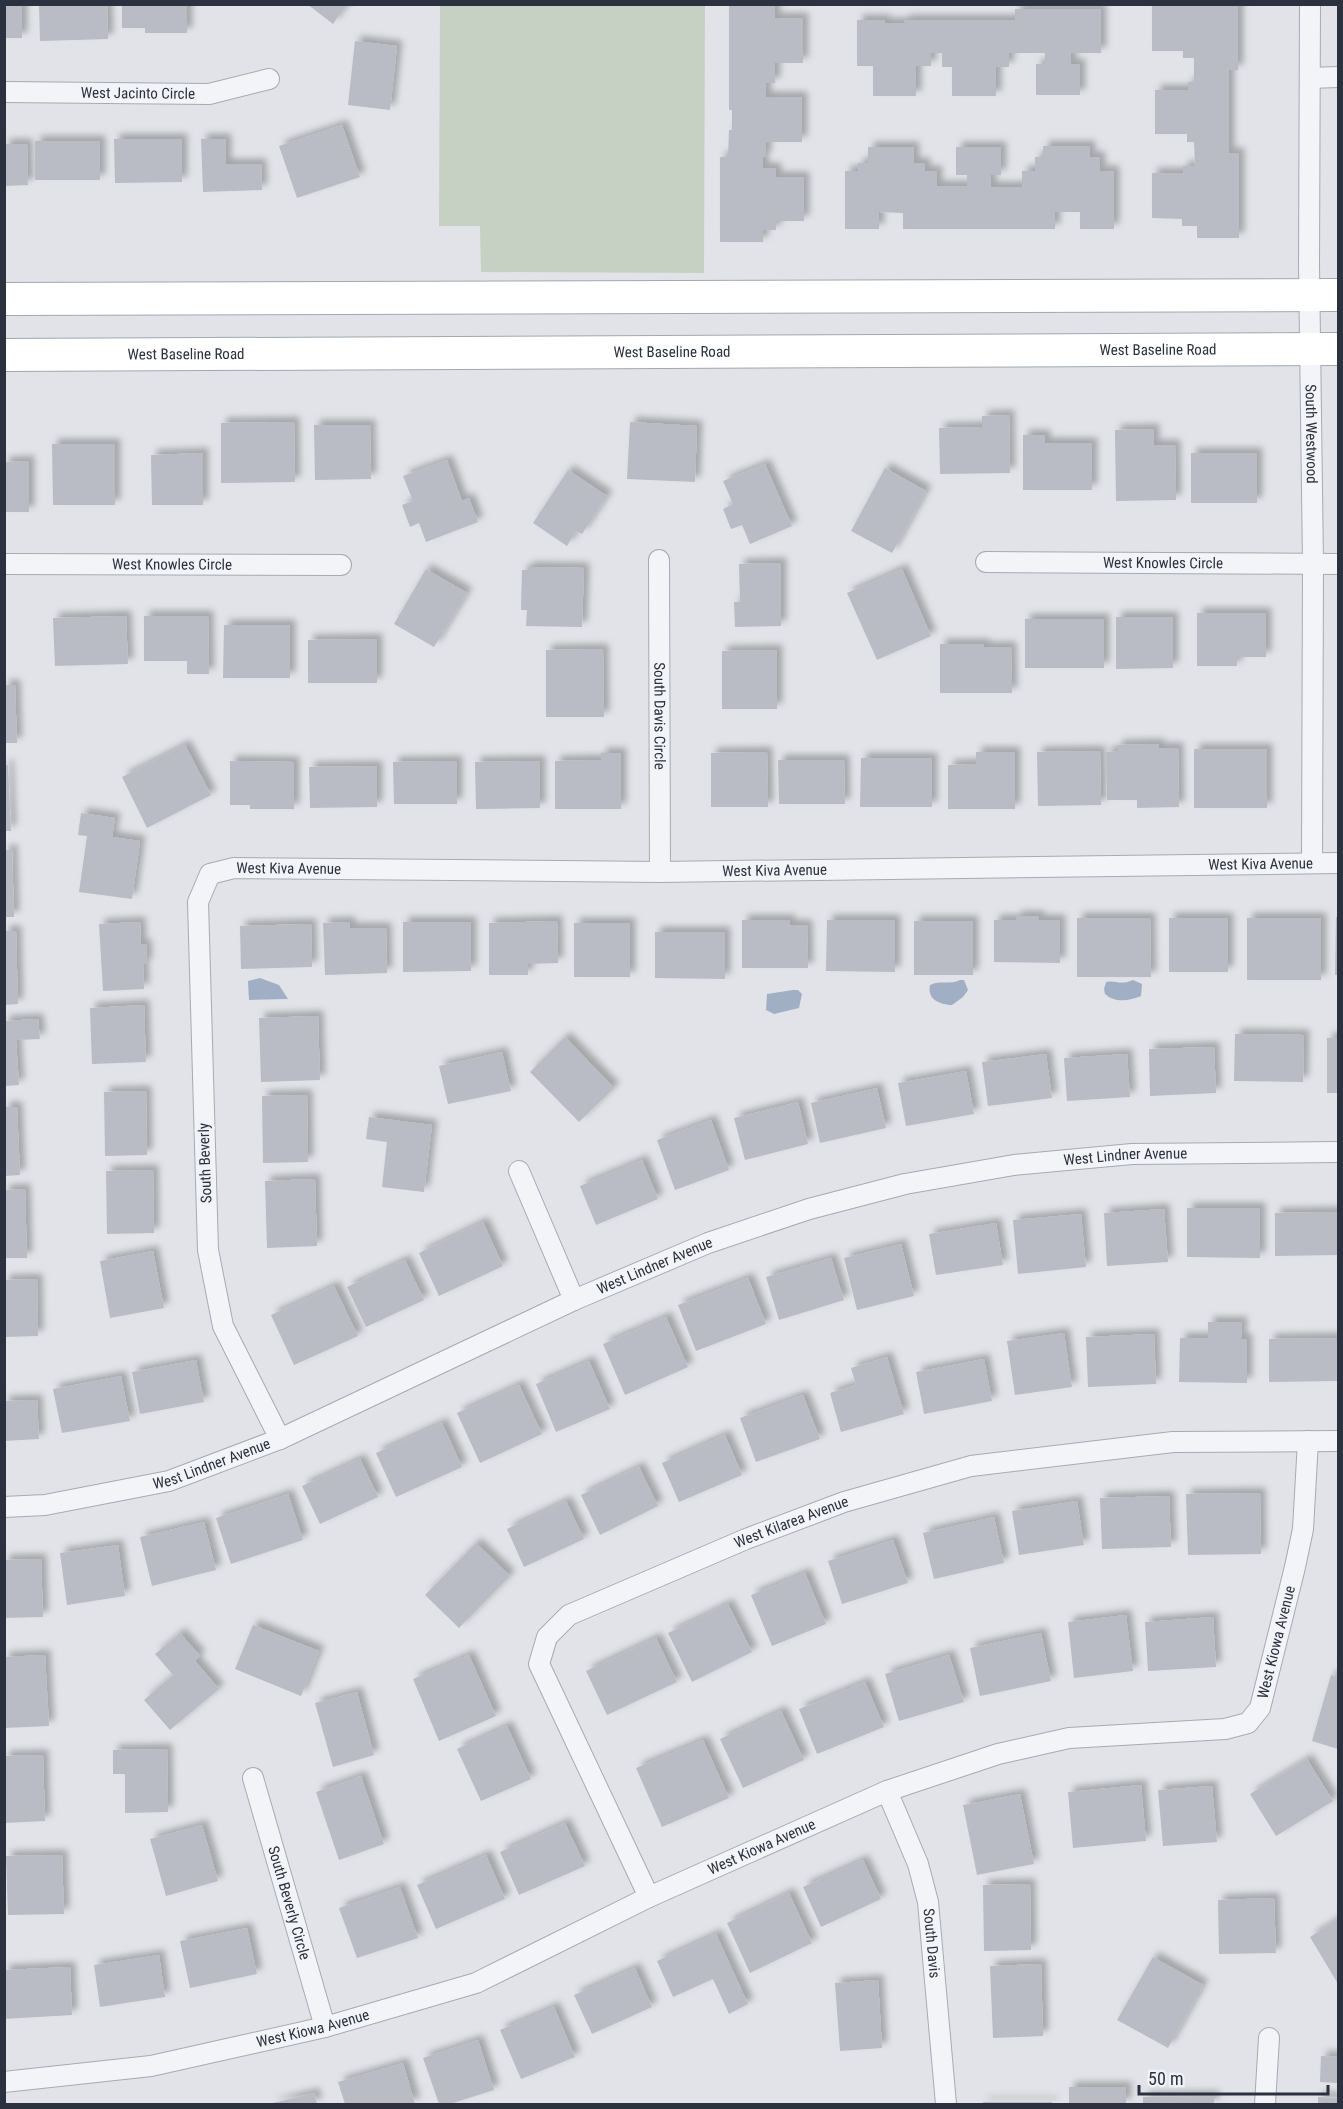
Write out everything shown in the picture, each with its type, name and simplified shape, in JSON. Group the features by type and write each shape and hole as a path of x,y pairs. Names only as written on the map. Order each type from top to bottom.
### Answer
{"main road":[{"path":"4,299 1324,295"},
{"name":"West Baseline Road","path":"4,355 1324,350"}],"street":[{"name":"South Westwood","path":"1310,4 1310,78 1324,295 1324,350 1313,564 1312,863"},
{"path":"1310,78 1338,77"},
{"name":"West Jacinto Circle","path":"4,92 209,94 269,79"},
{"name":"South Davis Circle","path":"659,560 660,872"},
{"name":"West Knowles Circle","path":"986,562 1338,564"},
{"name":"West Knowles Circle","path":"4,564 341,565"},
{"name":"West Kiva Avenue","path":"210,874 234,868 660,872 1338,863"},
{"name":"South Beverly","path":"210,874 198,902 208,1250 223,1326 280,1439"},
{"name":"West Lindner Avenue","path":"4,1507 45,1505 169,1481 280,1439 574,1300 708,1243 809,1209 905,1184 1014,1165 1132,1154 1338,1152"},
{"path":"519,1171 574,1300"},
{"name":"West Kiowa Avenue","path":"4,2082 151,2066 325,2028 476,1983 649,1897 888,1791 998,1754 1069,1738 1225,1729 1248,1723 1260,1708 1295,1567 1303,1529 1308,1441"},
{"name":"West Kilarea Avenue","path":"649,1897 539,1664 547,1637 569,1615 746,1539 844,1502 971,1466 1173,1442 1338,1441"},
{"name":"South Beverly Circle","path":"253,1778 325,2028"},
{"name":"South Davis","path":"888,1791 918,1864 928,1902 946,2104"},
{"path":"1265,2104 1269,2038"}],"green space":[{"path":"440,5 705,5 704,273 481,272 480,226 439,226"}],"water":[{"path":"260,978 279,985 288,999 249,1000 248,981"},
{"path":"964,980 968,990 952,1005 943,1004 932,998 930,985"},
{"path":"1133,980 1142,984 1141,996 1122,1000 1113,999 1105,994 1106,982 1125,983"},
{"path":"798,990 802,994 799,1008 774,1014 766,1010 767,994"}],"building":[{"path":"4,4 22,4 22,38 4,38"},
{"path":"39,4 107,4 108,39 40,41"},
{"path":"122,4 187,4 187,33 145,33 145,28 122,28"},
{"path":"307,4 347,4 333,24"},
{"path":"729,4 775,4 775,18 803,18 803,63 775,63 775,83 766,83 766,97 802,97 802,142 766,142 763,168 776,168 776,177 804,177 804,221 776,221 776,230 763,230 763,242 720,242 720,157 728,157 729,130 732,130 732,110 729,110"},
{"path":"1238,4 1238,70 1229,70 1229,153 1239,153 1239,238 1197,238 1197,226 1182,226 1182,219 1152,218 1152,173 1183,173 1183,166 1195,166 1194,142 1187,142 1187,134 1155,134 1155,90 1188,90 1188,82 1194,82 1194,58 1183,58 1183,51 1152,51 1152,6"},
{"path":"1015,9 1101,9 1101,53 1071,53 1071,64 1080,64 1080,95 1036,95 1036,64 1045,64 1045,53 1009,53 1009,67 996,67 996,96 952,96 952,67 942,67 942,53 931,53 931,66 916,66 916,96 873,96 873,66 857,66 857,20 904,23 904,20 1015,20"},
{"path":"355,41 397,46 390,110 348,105"},
{"path":"342,125 360,177 297,198 279,146"},
{"path":"114,139 182,139 182,182 115,183"},
{"path":"201,139 226,139 226,164 261,164 262,190 203,192"},
{"path":"35,141 100,141 100,180 35,180"},
{"path":"4,144 27,144 28,185 4,186"},
{"path":"1043,146 1090,146 1090,157 1100,157 1100,171 1114,171 1114,229 1080,229 1080,212 1055,212 1055,229 903,229 903,213 879,212 879,229 845,229 845,171 858,171 858,163 868,163 868,147 914,147 914,163 925,163 925,171 937,171 937,186 967,186 967,175 956,175 956,147 1001,147 1001,175 991,175 991,187 1022,187 1022,171 1035,171 1035,157 1043,157"},
{"path":"1009,415 1010,473 940,474 939,428 982,427 982,416"},
{"path":"294,422 295,482 221,483 221,423"},
{"path":"630,422 697,426 695,482 627,479"},
{"path":"314,425 370,425 371,479 315,480"},
{"path":"1154,429 1154,445 1175,445 1176,500 1116,501 1115,430"},
{"path":"1023,435 1045,435 1045,443 1092,443 1092,490 1023,490"},
{"path":"52,444 115,444 115,505 53,505"},
{"path":"203,453 203,505 152,505 151,455"},
{"path":"1191,453 1257,453 1257,503 1191,503"},
{"path":"447,460 462,501 469,498 478,522 426,542 419,523 410,527 402,505 413,501 403,476"},
{"path":"29,461 29,512 4,512 4,462"},
{"path":"765,464 792,526 750,544 742,525 731,529 723,509 733,504 723,481"},
{"path":"885,468 926,491 892,553 851,531"},
{"path":"568,470 607,496 582,534 576,531 567,546 533,523"},
{"path":"781,563 781,626 735,627 734,602 740,602 739,564"},
{"path":"528,567 584,568 582,627 526,626 527,610 521,610 522,570 528,570"},
{"path":"426,569 467,593 434,647 394,624"},
{"path":"902,569 931,636 877,660 847,593"},
{"path":"1197,613 1266,613 1266,657 1237,657 1237,666 1197,666"},
{"path":"126,616 128,664 55,666 53,618"},
{"path":"144,616 208,616 209,674 187,674 187,661 144,661"},
{"path":"1116,617 1173,617 1173,668 1116,669"},
{"path":"1025,619 1104,619 1104,668 1025,668"},
{"path":"224,625 290,625 290,678 223,678"},
{"path":"377,639 377,683 308,683 308,640"},
{"path":"940,644 984,644 984,647 1011,647 1012,693 940,693"},
{"path":"603,649 604,717 546,717 546,650"},
{"path":"777,650 777,709 722,709 722,651"},
{"path":"4,685 15,685 17,743 4,743"},
{"path":"1159,744 1159,748 1178,748 1179,807 1137,808 1137,800 1107,800 1106,752 1117,751 1117,745"},
{"path":"185,745 211,795 147,828 122,777"},
{"path":"1194,749 1267,749 1267,808 1194,808"},
{"path":"1100,751 1101,805 1038,806 1037,752"},
{"path":"767,752 768,807 711,807 711,753"},
{"path":"976,752 1015,752 1015,809 948,809 948,765 976,764"},
{"path":"601,753 621,753 621,809 555,809 555,761 601,760"},
{"path":"861,758 932,758 932,807 860,807"},
{"path":"778,760 844,760 845,804 779,804"},
{"path":"230,761 294,762 294,809 250,809 250,805 230,805"},
{"path":"457,761 457,804 394,804 393,762"},
{"path":"540,761 540,808 476,809 475,762"},
{"path":"4,765 8,765 11,831 4,831"},
{"path":"377,766 377,807 310,808 309,767"},
{"path":"81,813 115,818 112,837 140,841 132,899 79,892 87,836 78,835"},
{"path":"4,850 12,850 14,917 4,917"},
{"path":"1016,916 1039,916 1039,920 1060,920 1060,963 994,962 994,920 1016,920"},
{"path":"1336,917 1338,917 1338,975 1335,975"},
{"path":"1077,918 1150,918 1151,977 1077,977"},
{"path":"1169,918 1228,918 1228,972 1169,972"},
{"path":"1247,918 1321,918 1321,980 1247,980"},
{"path":"742,920 790,920 790,925 807,925 808,968 742,968"},
{"path":"827,920 895,920 895,972 826,971"},
{"path":"557,921 558,963 528,964 528,975 489,975 489,923"},
{"path":"914,921 973,921 973,975 914,975"},
{"path":"140,922 141,945 146,944 147,964 143,964 144,989 103,991 99,924"},
{"path":"350,922 350,928 386,928 387,973 325,975 323,923"},
{"path":"403,922 471,922 471,971 403,972"},
{"path":"574,923 630,923 630,977 574,977"},
{"path":"311,924 312,967 241,969 240,926"},
{"path":"4,931 16,931 18,1004 4,1005"},
{"path":"655,932 725,932 725,979 655,978"},
{"path":"144,1005 146,1062 92,1064 90,1008"},
{"path":"318,1016 320,1080 261,1082 259,1018"},
{"path":"38,1019 40,1039 16,1040 19,1085 4,1086 4,1021"},
{"path":"1235,1034 1304,1035 1303,1082 1234,1081"},
{"path":"565,1037 614,1088 579,1122 530,1072"},
{"path":"1327,1038 1338,1038 1338,1093 1327,1093"},
{"path":"1214,1047 1216,1093 1150,1096 1149,1049"},
{"path":"502,1052 511,1091 448,1104 439,1066"},
{"path":"1046,1054 1052,1098 988,1106 982,1062"},
{"path":"1127,1054 1130,1097 1067,1101 1064,1058"},
{"path":"966,1071 974,1114 906,1126 898,1083"},
{"path":"877,1088 886,1128 820,1143 811,1103"},
{"path":"146,1091 147,1155 105,1156 104,1092"},
{"path":"307,1095 308,1162 263,1163 262,1096"},
{"path":"798,1102 808,1144 745,1160 734,1118"},
{"path":"4,1107 17,1107 20,1175 4,1176"},
{"path":"369,1117 432,1125 424,1192 382,1187 387,1142 366,1139"},
{"path":"711,1120 729,1170 675,1190 657,1140"},
{"path":"642,1160 658,1199 596,1225 580,1186"},
{"path":"153,1170 154,1233 107,1234 106,1171"},
{"path":"315,1179 317,1246 267,1248 265,1181"},
{"path":"25,1189 27,1258 4,1258 4,1190"},
{"path":"1187,1208 1260,1208 1260,1258 1187,1257"},
{"path":"1164,1209 1168,1262 1107,1266 1104,1213"},
{"path":"1338,1212 1338,1255 1275,1256 1275,1213"},
{"path":"1081,1214 1086,1267 1018,1274 1013,1220"},
{"path":"483,1222 503,1266 439,1296 419,1253"},
{"path":"996,1223 1003,1265 936,1275 929,1234"},
{"path":"901,1244 914,1296 857,1310 844,1258"},
{"path":"153,1251 164,1308 110,1318 100,1261"},
{"path":"831,1258 844,1300 779,1320 766,1277"},
{"path":"405,1260 424,1300 366,1327 347,1287"},
{"path":"748,1278 766,1324 696,1351 678,1305"},
{"path":"37,1279 38,1336 4,1337 4,1280"},
{"path":"334,1286 358,1336 294,1365 271,1315"},
{"path":"666,1317 688,1367 625,1395 603,1344"},
{"path":"1208,1322 1242,1322 1241,1339 1247,1339 1247,1383 1179,1382 1180,1338 1208,1338"},
{"path":"1064,1333 1072,1387 1015,1395 1007,1341"},
{"path":"1154,1334 1156,1384 1088,1387 1086,1337"},
{"path":"1336,1338 1337,1381 1269,1382 1269,1339"},
{"path":"887,1357 904,1414 841,1432 830,1393 856,1385 851,1368"},
{"path":"984,1359 992,1401 924,1414 916,1372"},
{"path":"196,1360 204,1402 140,1414 132,1372"},
{"path":"589,1361 610,1409 556,1432 536,1384"},
{"path":"121,1376 130,1421 62,1433 53,1389"},
{"path":"519,1385 542,1434 480,1463 457,1413"},
{"path":"803,1395 820,1439 756,1462 740,1418"},
{"path":"37,1400 39,1439 4,1441 4,1401"},
{"path":"442,1423 462,1467 396,1497 376,1453"},
{"path":"725,1435 742,1475 679,1502 662,1463"},
{"path":"360,1459 378,1497 320,1524 302,1486"},
{"path":"639,1467 658,1506 600,1535 581,1495"},
{"path":"1260,1493 1261,1554 1188,1555 1186,1494"},
{"path":"288,1494 303,1540 231,1564 216,1518"},
{"path":"1169,1496 1171,1547 1102,1549 1100,1498"},
{"path":"566,1501 584,1539 524,1567 507,1529"},
{"path":"1077,1501 1084,1545 1019,1555 1012,1511"},
{"path":"994,1517 1004,1563 934,1579 923,1533"},
{"path":"204,1522 216,1570 152,1586 140,1537"},
{"path":"893,1540 908,1583 842,1604 828,1561"},
{"path":"476,1543 510,1576 459,1628 425,1595"},
{"path":"118,1545 125,1596 67,1605 60,1553"},
{"path":"41,1559 43,1617 4,1618 4,1560"},
{"path":"805,1573 826,1624 772,1646 751,1595"},
{"path":"728,1604 752,1652 692,1682 668,1633"},
{"path":"1126,1615 1133,1671 1074,1678 1068,1622"},
{"path":"1213,1617 1216,1667 1148,1671 1145,1622"},
{"path":"253,1625 319,1651 301,1696 235,1669"},
{"path":"180,1633 200,1656 195,1661 219,1689 170,1730 144,1700 173,1675 155,1654"},
{"path":"1041,1633 1051,1681 980,1696 970,1648"},
{"path":"656,1638 677,1682 607,1715 586,1671"},
{"path":"45,1655 49,1726 4,1728 4,1657"},
{"path":"469,1655 496,1716 439,1741 413,1679"},
{"path":"949,1655 964,1702 899,1721 885,1674"},
{"path":"1331,1675 1338,1677 1338,1749 1312,1741"},
{"path":"865,1682 884,1727 817,1754 799,1709"},
{"path":"357,1692 374,1755 333,1767 315,1703"},
{"path":"781,1711 804,1760 743,1788 720,1739"},
{"path":"507,1726 531,1779 481,1801 457,1749"},
{"path":"703,1740 729,1798 662,1827 636,1768"},
{"path":"167,1749 168,1812 125,1813 125,1774 113,1774 113,1750"},
{"path":"43,1755 45,1821 4,1823 4,1756"},
{"path":"1307,1759 1333,1801 1276,1836 1250,1794"},
{"path":"361,1776 384,1844 339,1860 316,1792"},
{"path":"1141,1785 1146,1841 1073,1848 1068,1792"},
{"path":"1212,1786 1217,1842 1163,1846 1158,1790"},
{"path":"1020,1794 1034,1864 977,1875 963,1805"},
{"path":"565,1823 585,1866 519,1895 500,1852"},
{"path":"202,1825 218,1881 166,1896 150,1839"},
{"path":"62,1855 64,1914 8,1915 6,1856"},
{"path":"486,1855 505,1899 436,1929 417,1885"},
{"path":"863,1860 881,1899 821,1927 803,1887"},
{"path":"1030,1884 1031,1950 984,1951 983,1885"},
{"path":"400,1887 418,1938 357,1958 339,1908"},
{"path":"789,1893 812,1943 750,1973 727,1923"},
{"path":"1274,1898 1276,1953 1219,1954 1218,1900"},
{"path":"1338,1919 1338,1984 1310,1937"},
{"path":"247,1928 257,1974 190,1988 180,1941"},
{"path":"716,1934 748,2004 729,2014 713,1979 673,1997 657,1961"},
{"path":"159,1955 165,1997 100,2007 94,1965"},
{"path":"1153,1957 1203,1985 1168,2048 1117,2020"},
{"path":"1041,1964 1043,2036 993,2038 990,1966"},
{"path":"70,1967 72,2015 4,2019 4,1970"},
{"path":"635,1968 652,2007 592,2034 574,1995"},
{"path":"878,1980 882,2048 840,2051 835,1983"},
{"path":"554,2007 575,2057 521,2079 500,2030"},
{"path":"478,2040 494,2090 450,2104 439,2104 423,2058"},
{"path":"1321,2056 1338,2057 1338,2083 1320,2082"},
{"path":"403,2063 415,2104 345,2104 338,2082"},
{"path":"1069,2087 1126,2087 1126,2104 1069,2104"},
{"path":"314,2093 317,2104 269,2104"},
{"path":"1214,2096 1214,2104 1143,2104 1143,2097"},
{"path":"1318,2097 1338,2098 1338,2104 1318,2104"},
{"path":"983,2102 1052,2102 1052,2104 983,2104"}]}
